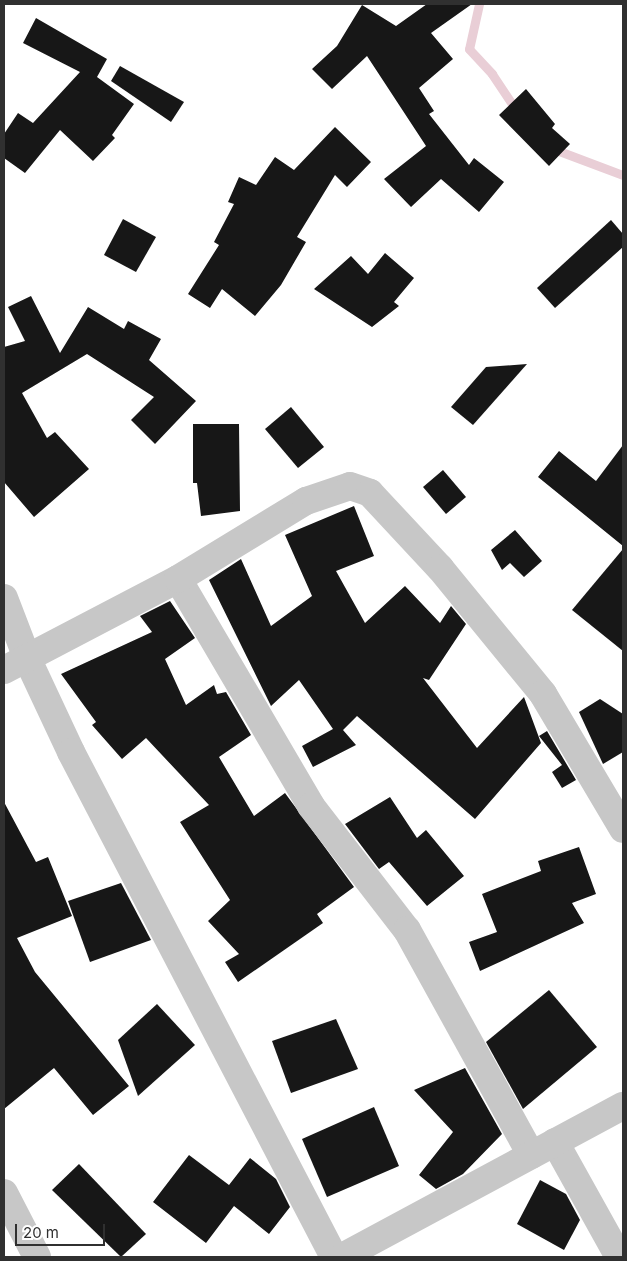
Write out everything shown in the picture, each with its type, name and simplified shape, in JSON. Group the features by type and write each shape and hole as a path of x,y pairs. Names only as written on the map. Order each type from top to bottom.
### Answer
{"street":[{"path":"15,664 178,579 306,501 350,486 370,492 440,568 543,694 623,829"},
{"path":"178,579 311,806 407,930 531,1155"},
{"path":"4,598 15,664 334,1257"},
{"path":"342,1257 623,1106"},
{"path":"555,1142 619,1257"},
{"path":"4,1193 37,1257"}],"building":[{"path":"427,4 472,4 431,33 453,59 419,88 434,111 429,114 469,165 474,158 504,182 479,212 441,179 411,207 384,179 426,146 367,56 332,89 312,69 337,46 362,5 396,26"},
{"path":"36,18 107,59 97,77 134,104 112,135 115,138 93,161 60,130 25,173 4,158 4,134 18,113 33,123 80,72 23,43"},
{"path":"120,66 184,102 171,122 111,81"},
{"path":"526,89 555,124 552,128 570,144 549,166 499,115"},
{"path":"335,127 371,162 347,187 335,175 297,237 306,242 281,285 255,316 222,289 210,308 188,294 219,245 214,242 234,204 228,202 239,177 256,185 275,157 294,170"},
{"path":"123,219 156,237 136,272 104,255"},
{"path":"611,220 623,234 623,247 555,308 537,288"},
{"path":"385,253 414,278 394,302 399,306 372,327 314,289 351,256 368,274"},
{"path":"31,296 60,353 88,307 124,329 128,321 161,339 149,360 196,401 155,444 131,420 154,397 87,354 22,393 47,438 55,432 89,469 34,517 4,482 4,347 25,341 8,307"},
{"path":"527,364 473,425 451,407 486,367"},
{"path":"291,407 324,447 298,468 265,429"},
{"path":"193,424 239,424 240,511 201,516 197,483 193,483"},
{"path":"623,445 623,546 538,477 559,451 596,481"},
{"path":"443,470 466,497 446,514 423,487"},
{"path":"354,506 374,556 336,571 365,623 405,586 440,623 451,606 466,624 429,680 423,678 477,748 524,697 541,743 475,819 357,716 343,730 356,745 313,767 302,746 333,729 299,680 271,706 209,580 241,559 271,626 312,596 285,535"},
{"path":"515,530 542,561 524,577 510,563 502,570 491,550"},
{"path":"623,549 623,651 572,610"},
{"path":"170,601 195,638 165,659 186,705 214,685 217,694 226,692 251,735 219,757 254,816 285,793 354,887 317,914 323,923 238,982 225,962 239,954 208,921 230,900 180,822 209,805 146,738 122,759 92,725 96,722 61,674 152,632 140,616"},
{"path":"600,699 623,714 623,752 603,764 579,712"},
{"path":"547,731 576,780 562,788 552,772 562,765 539,736"},
{"path":"390,797 417,838 426,830 464,876 427,906 389,862 379,869 345,824"},
{"path":"4,802 36,862 48,857 72,916 17,938 35,972 129,1086 93,1115 54,1068 4,1109"},
{"path":"579,847 596,894 572,903 584,923 480,971 469,942 497,932 482,894 541,871 538,861"},
{"path":"121,883 151,940 90,962 68,901"},
{"path":"549,990 597,1047 523,1109 486,1042"},
{"path":"157,1004 195,1045 138,1096 118,1040"},
{"path":"336,1019 358,1069 291,1093 272,1041"},
{"path":"465,1068 502,1134 463,1174 436,1189 419,1175 453,1132 414,1090"},
{"path":"374,1107 399,1166 327,1197 302,1139"},
{"path":"189,1155 229,1185 250,1158 276,1179 290,1207 269,1234 234,1206 206,1243 153,1202"},
{"path":"79,1164 146,1234 121,1257 52,1190"},
{"path":"540,1180 566,1194 580,1220 564,1250 517,1224"}],"waterway":[{"path":"479,4 469,49 492,74 518,113"},
{"path":"551,148 623,175"}]}
